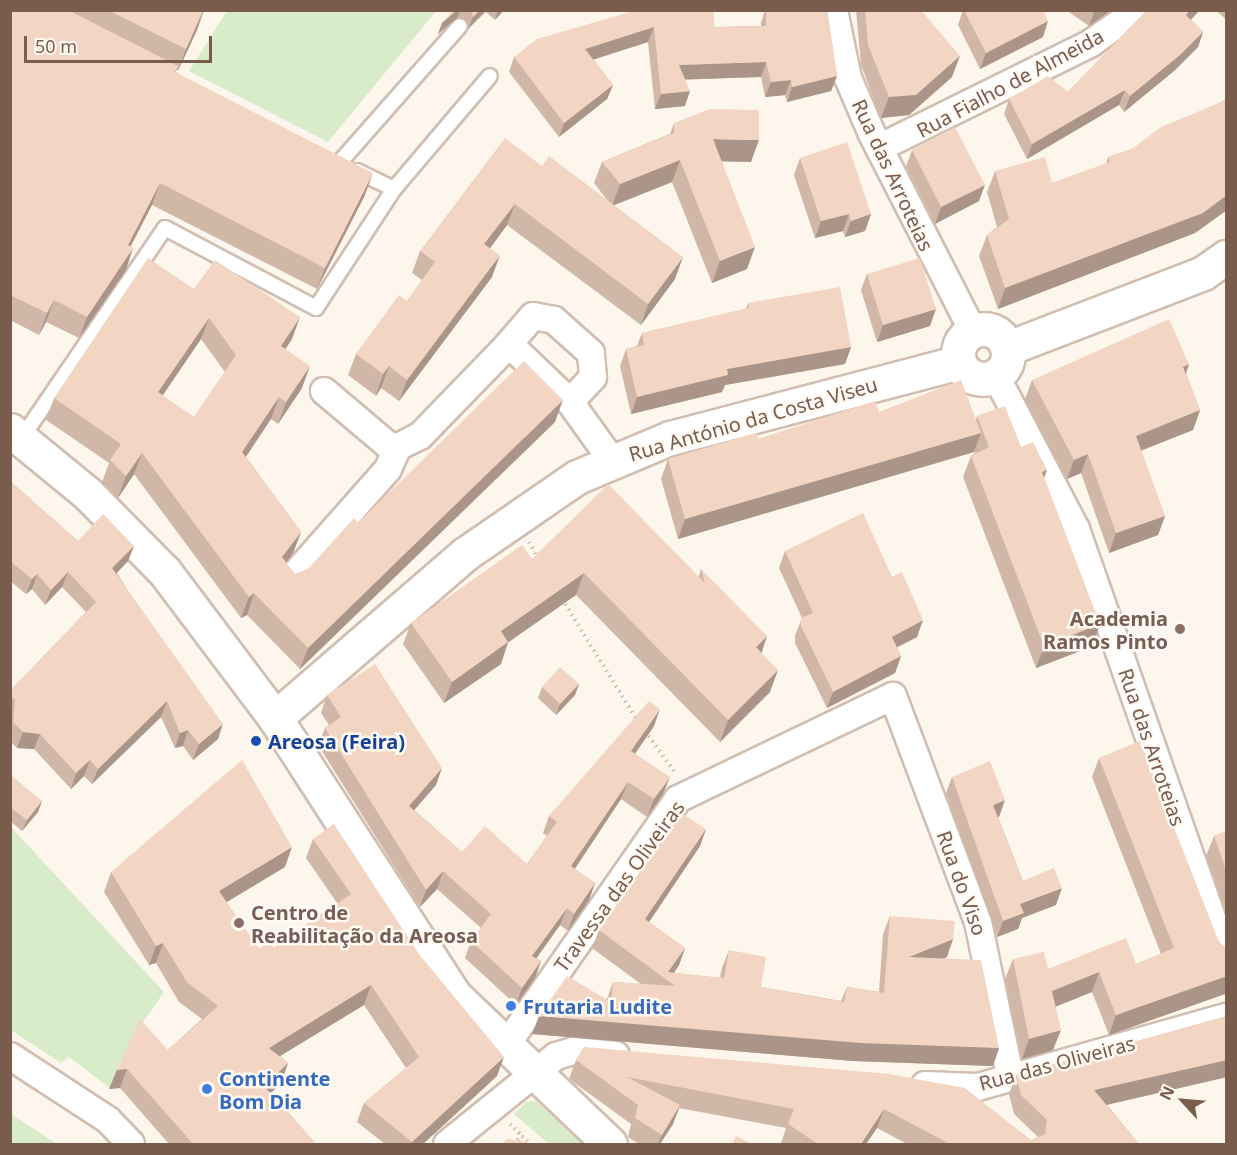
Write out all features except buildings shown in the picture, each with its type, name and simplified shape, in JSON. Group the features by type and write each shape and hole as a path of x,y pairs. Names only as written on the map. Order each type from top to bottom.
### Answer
{"street":[{"name":"Rua das Arroteias","path":"834,10 848,78 879,148 973,331"},
{"name":"Rua Fialho de Almeida","path":"879,148 1091,43 1138,10"},
{"path":"1002,362 994,332 973,331 962,341 959,363 974,378 1002,362 1203,273 1227,257"},
{"path":"324,392 389,446 398,447 420,436 533,316 543,315 591,353 593,377 570,402"},
{"path":"508,344 570,402 611,459"},
{"name":"Rua das Arroteias","path":"1002,362 1076,529 1227,957"},
{"name":"Rua António da Costa Viseu","path":"275,718 465,554 611,459 670,438 959,363"},
{"path":"16,434 87,493 165,572 275,718 426,958 505,1047 610,1144"},
{"path":"289,581 388,469 398,447"},
{"name":"Travessa das Oliveiras","path":"505,1047 688,792 892,696"},
{"name":"Rua do Viso","path":"892,696 978,922 1010,1076"},
{"name":"Rua das Oliveiras","path":"898,1084 978,1087 1010,1076 1227,1017"},
{"path":"447,1144 532,1071 573,1051 643,1058"},
{"path":"10,1056 108,1120 131,1144"},
{"path":"978,1087 990,1111"}],"lane":[{"path":"394,189 335,160 460,26"},
{"path":"16,434 165,228 316,308 394,189 490,76"}],"path":[{"path":"516,520 543,567"},
{"path":"560,596 688,792"},
{"path":"513,1144 522,1136 531,1144"}],"green space":[{"path":"227,11 436,11 328,142 189,71"},
{"path":"10,826 164,992 132,1038 110,1088 69,1057 61,1063 11,1030"},
{"path":"536,1101 583,1144 549,1144 514,1114 526,1102"},
{"path":"11,1114 57,1144 11,1144"}],"place":[{"name":"Academia Ramos Pinto","path":"1180,629"},
{"name":"Areosa (Feira)","path":"256,741"},
{"name":"Centro de Reabilitação da Areosa","path":"239,923"},
{"name":"Frutaria Ludite","path":"511,1006"},
{"name":"Continente Bom Dia","path":"207,1089"}]}
